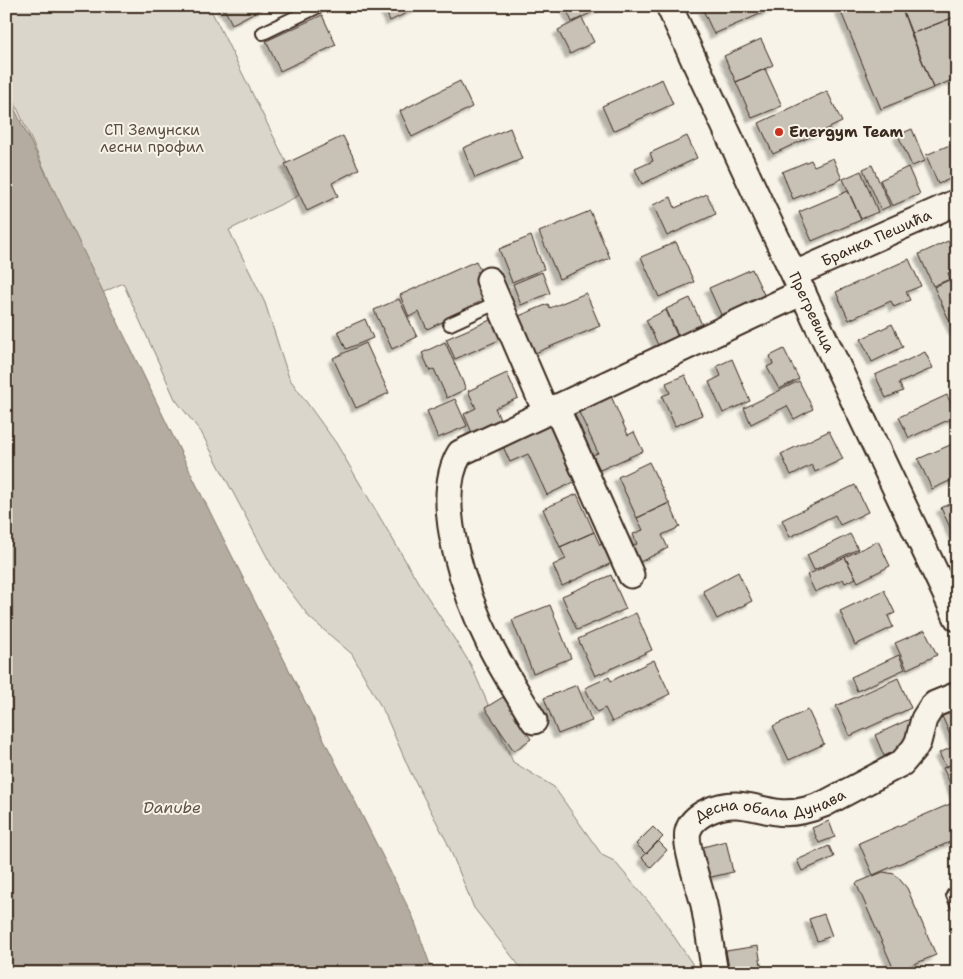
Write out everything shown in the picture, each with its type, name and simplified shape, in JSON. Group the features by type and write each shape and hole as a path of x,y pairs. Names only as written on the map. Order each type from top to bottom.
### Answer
{"street":[{"name":"Прегревица","path":"669,6 957,618"},
{"name":"Бранка Пешића","path":"534,721 492,648 473,604 457,559 449,500 451,475 454,463 460,453 551,409 957,202"},
{"path":"493,291 631,575"},
{"name":"Десна обала Дунава","path":"715,973 704,905 687,840 691,824 708,812 726,806 744,805 777,813 789,813 811,809 824,804 902,763 918,742 927,713 936,704 957,695"}],"lane":[{"path":"263,33 320,6"},
{"path":"450,324 493,291"}],"green space":[{"name":"СП Земунски лесни профил","path":"6,6 209,6 302,194 229,230 265,303 289,378 336,443 418,582 471,665 513,762 554,787 602,855 614,861 659,914 695,968 660,973 525,973 474,908 447,842 410,771 385,714 352,654 310,618 274,570 201,432 175,399 123,283 100,294 6,83"}],"water":[{"name":"Danube","path":"6,91 200,492 413,917 433,973 6,973"}],"building":[{"path":"220,6 267,6 232,24 225,10 223,11"},
{"path":"384,6 421,6 390,21"},
{"path":"565,6 605,6 572,22"},
{"path":"711,6 776,7 714,34 703,10"},
{"path":"901,6 933,88 881,109 839,7"},
{"path":"901,6 957,6 957,16 911,34"},
{"path":"322,15 336,45 280,71 266,41"},
{"path":"957,16 957,78 933,88 911,34"},
{"path":"582,18 594,42 570,54 558,30"},
{"path":"761,39 773,65 736,82 724,56"},
{"path":"765,69 782,106 752,118 736,82"},
{"path":"662,79 673,104 613,131 602,106"},
{"path":"460,81 472,107 412,137 400,111"},
{"path":"827,91 842,122 773,154 759,123"},
{"path":"510,128 522,159 475,178 463,148"},
{"path":"912,129 925,161 912,166 898,135"},
{"path":"343,136 359,169 332,183 338,196 307,211 285,164"},
{"path":"687,136 697,158 642,184 635,169 653,161 650,153"},
{"path":"952,144 957,154 957,176 938,184 926,155"},
{"path":"833,158 842,179 793,199 782,172 811,160 814,166"},
{"path":"872,165 890,206 881,210 863,169"},
{"path":"908,167 920,194 892,206 880,180"},
{"path":"861,171 878,212 861,219 843,179"},
{"path":"848,191 861,220 812,241 799,212"},
{"path":"707,194 716,214 667,236 653,205 671,197 675,208"},
{"path":"590,211 610,258 559,279 539,232"},
{"path":"531,236 544,269 512,282 499,249"},
{"path":"948,241 957,261 957,269 948,273 950,279 933,286 919,254"},
{"path":"676,242 694,282 659,297 641,257"},
{"path":"909,259 921,286 906,292 910,300 894,307 891,301 849,320 836,292"},
{"path":"476,261 493,299 427,329 419,312 409,317 400,295"},
{"path":"752,269 766,299 723,319 709,288"},
{"path":"542,272 550,293 521,305 513,284"},
{"path":"949,280 957,297 957,330 954,331 934,287"},
{"path":"586,293 600,326 535,353 519,316 548,304 550,308"},
{"path":"690,298 703,327 679,337 666,309"},
{"path":"399,299 417,337 392,349 374,310"},
{"path":"666,310 678,338 659,347 646,320"},
{"path":"495,318 504,338 455,359 446,339"},
{"path":"365,319 373,338 346,349 338,331"},
{"path":"892,324 903,347 872,362 861,339"},
{"path":"445,342 466,389 447,398 434,369 430,371 422,353"},
{"path":"366,343 389,393 356,408 333,358"},
{"path":"784,349 799,379 779,389 767,367 773,364 770,356"},
{"path":"925,352 933,368 899,383 903,391 886,398 875,375"},
{"path":"732,359 750,401 723,413 709,382 721,376 717,366"},
{"path":"507,373 518,398 495,408 501,422 473,435 464,414 476,408 468,391"},
{"path":"685,375 702,415 675,426 662,396 670,393 666,383"},
{"path":"799,381 813,409 794,419 787,406 751,424 744,408"},
{"path":"947,395 957,416 909,438 899,417"},
{"path":"611,396 628,435 634,432 643,451 600,470 593,455 598,453 578,410"},
{"path":"455,399 467,426 438,438 427,411"},
{"path":"549,421 576,481 547,495 528,454 510,462 501,442"},
{"path":"829,431 843,459 815,472 812,465 791,475 781,454"},
{"path":"957,442 957,468 952,470 956,478 932,489 918,459"},
{"path":"649,462 669,503 637,518 618,477"},
{"path":"855,485 868,512 840,525 835,515 790,537 782,520"},
{"path":"577,494 594,532 560,547 543,509"},
{"path":"957,500 957,535 954,536 941,508"},
{"path":"669,503 680,527 662,535 668,548 638,563 630,547 637,544 633,534 643,530 637,518"},
{"path":"594,532 600,545 605,543 614,562 562,586 553,565 566,559 560,547"},
{"path":"850,534 858,549 814,570 807,555"},
{"path":"878,541 890,566 858,582 845,557"},
{"path":"845,557 856,578 845,583 843,579 815,592 807,575"},
{"path":"738,572 752,601 717,619 703,591"},
{"path":"611,575 626,609 577,630 562,596"},
{"path":"884,590 895,613 888,616 893,627 855,645 840,611"},
{"path":"550,605 571,658 533,673 512,620"},
{"path":"636,613 652,650 595,676 578,639"},
{"path":"925,630 937,655 907,669 895,643"},
{"path":"899,655 905,669 857,691 851,677"},
{"path":"654,660 670,694 612,722 605,708 597,712 585,688 609,677 611,681"},
{"path":"898,678 911,708 850,736 836,706"},
{"path":"577,685 592,721 558,734 544,698"},
{"path":"503,697 531,739 514,751 485,708"},
{"path":"808,710 824,744 789,760 773,726"},
{"path":"957,710 957,743 954,744 942,716"},
{"path":"912,718 914,743 884,756 875,735"},
{"path":"957,745 957,762 946,767 939,753"},
{"path":"957,762 957,798 943,768"},
{"path":"957,801 957,839 873,875 859,843"},
{"path":"829,821 835,837 819,843 812,828"},
{"path":"653,827 663,837 646,854 636,844"},
{"path":"658,841 667,850 651,867 642,858"},
{"path":"726,841 733,872 707,878 699,848"},
{"path":"829,846 834,857 802,871 797,860"},
{"path":"883,872 895,874 907,888 936,955 895,972 856,883"},
{"path":"824,914 832,936 817,941 809,919"},
{"path":"758,946 762,971 730,973 726,951"}],"place":[{"name":"Energym Team","path":"779,132"}]}
